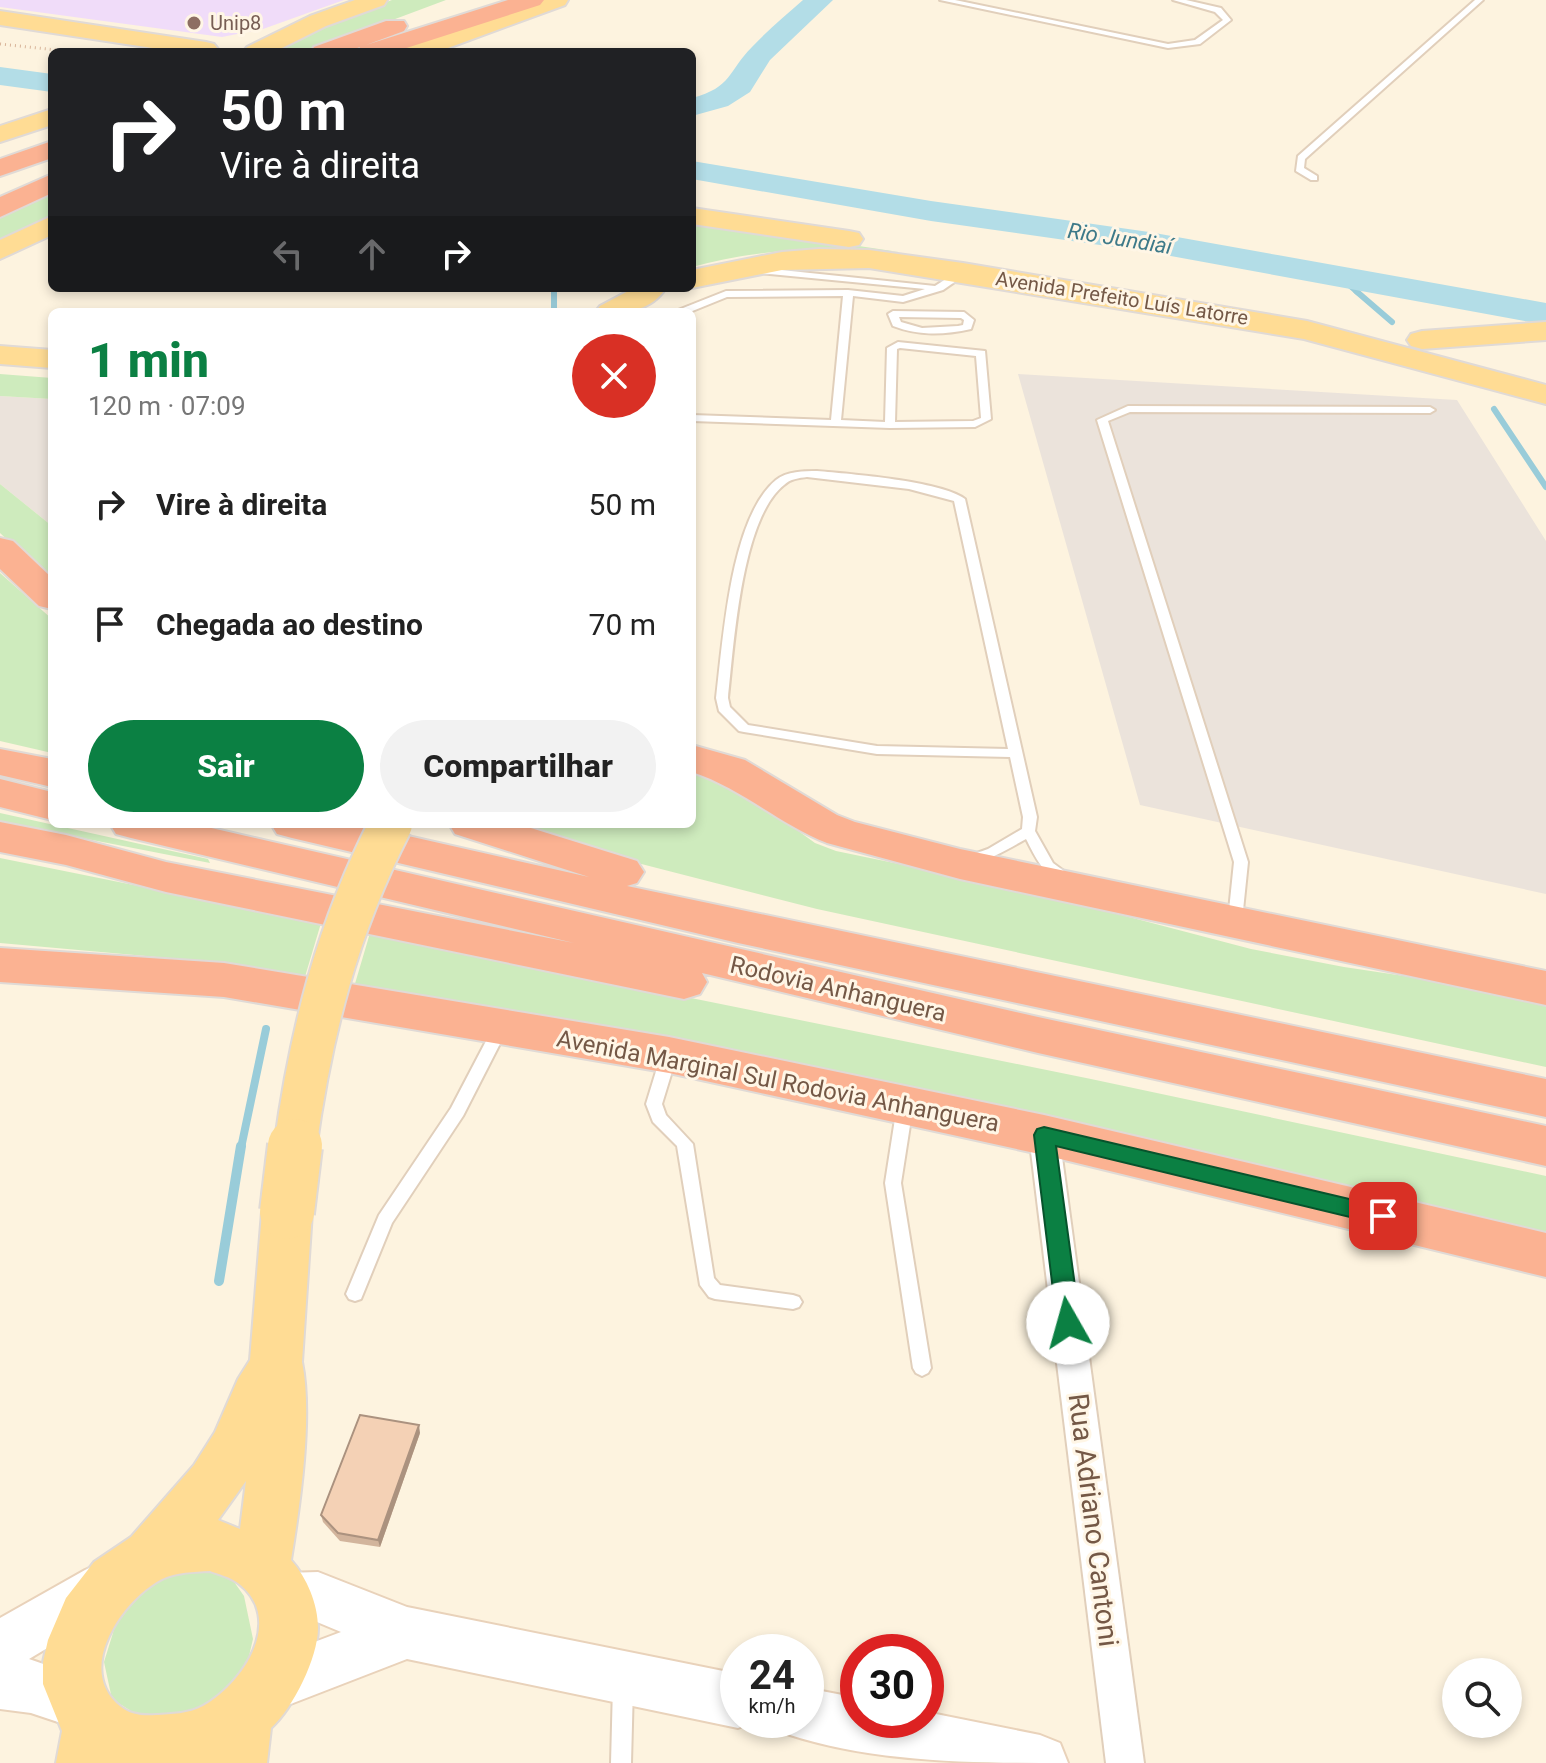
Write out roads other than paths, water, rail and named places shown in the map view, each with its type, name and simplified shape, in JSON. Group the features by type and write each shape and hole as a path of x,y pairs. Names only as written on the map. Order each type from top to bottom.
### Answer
{"highway":[{"path":"334,48 465,0"},
{"path":"376,48 501,0"},
{"path":"379,48 532,0"},
{"path":"0,168 48,150"},
{"path":"3,200 48,172"},
{"path":"3,200 48,183"},
{"path":"0,549 48,594"},
{"path":"696,759 730,770 822,825 842,833 960,864 1546,988"},
{"path":"0,762 48,772"},
{"path":"0,793 48,805"},
{"name":"Rodovia Anhanguera","path":"150,828 1039,1013 1546,1098"},
{"name":"Rodovia Anhanguera","path":"309,828 738,927 1039,1013 1546,1146"},
{"path":"482,828 1039,1013"},
{"path":"0,840 66,850 166,877 870,1019 1039,1013"},
{"name":"Avenida Marginal Sul Rodovia Anhanguera","path":"0,965 224,980 669,1055 1044,1135 1546,1255"}],"main road":[{"path":"222,48 318,21 376,0"},
{"path":"426,48 557,0"},
{"path":"0,18 7,25 0,32"},
{"path":"0,18 192,48"},
{"path":"263,48 318,21"},
{"path":"0,32 141,40 159,48"},
{"path":"0,134 48,118"},
{"name":"Avenida Prefeito Luís Latorre","path":"696,217 1292,309 1546,369"},
{"path":"8,249 48,226"},
{"name":"Avenida Prefeito Luís Latorre","path":"696,278 736,269 819,258 869,259 952,280 1307,330 1546,395"},
{"path":"619,308 645,296"},
{"path":"1422,340 1546,331"},
{"path":"0,348 44,358"},
{"path":"0,355 44,358"},
{"path":"249,1722 281,1664 288,1641 289,1619 274,1581 271,1512 280,1384 276,1362 287,1212 301,1091 315,1022 340,936 389,828"},
{"path":"87,1730 73,1677 74,1651 82,1626 96,1600 133,1568 229,1460 248,1425 259,1388 276,1362"},
{"path":"0,1646 49,1621 133,1568 182,1546 212,1544 240,1551 274,1581 407,1633 720,1697"},
{"path":"0,1682 31,1686 87,1730 125,1743 163,1749 204,1739 249,1722 407,1633"},
{"path":"824,1719 1040,1763"}],"street":[{"name":"Rua Adriano Cantoni","path":"1044,1135 1125,1763"}],"lane":[{"path":"944,0 1168,46 1197,42 1227,20 1218,10 1177,0"},
{"path":"1314,178 1299,169 1301,158 1479,0"},
{"path":"691,308 726,294 848,293 903,299 952,280"},
{"path":"836,421 848,293"},
{"path":"893,314 903,299"},
{"path":"893,314 964,315 969,320 967,327 947,331 905,328 897,324 893,314"},
{"path":"696,418 890,425 975,424 986,419 981,353 977,350 898,345 892,348 890,425"},
{"path":"1235,920 1241,862 1102,420 1128,409 1430,410"},
{"path":"1016,753 877,750 744,728 724,708 724,685 745,546 765,498 781,481 808,474 934,489 959,499 1016,753 1030,817 1028,831 1048,866 1085,890"},
{"path":"960,864 993,852 1028,831"},
{"path":"355,1294 385,1220 457,1112 501,1026"},
{"path":"669,1055 654,1104 659,1118 685,1144 706,1280 715,1292 793,1302"},
{"path":"905,1106 893,1183 922,1368"},
{"path":"621,1763 623,1678"}],"waterway":[{"path":"696,106 718,100 740,86 759,55 819,0"},
{"name":"Rio Jundiaí","path":"0,76 48,82"},
{"name":"Rio Jundiaí","path":"696,171 931,211 1149,242 1546,314"},
{"path":"1336,274 1358,293"},
{"path":"1356,291 1392,322"},
{"path":"554,292 554,308"},
{"path":"1494,409 1546,487"},
{"path":"241,1148 266,1029"},
{"path":"219,1281 241,1146"}],"place":[{"name":"Unip8","path":"194,23"}]}
